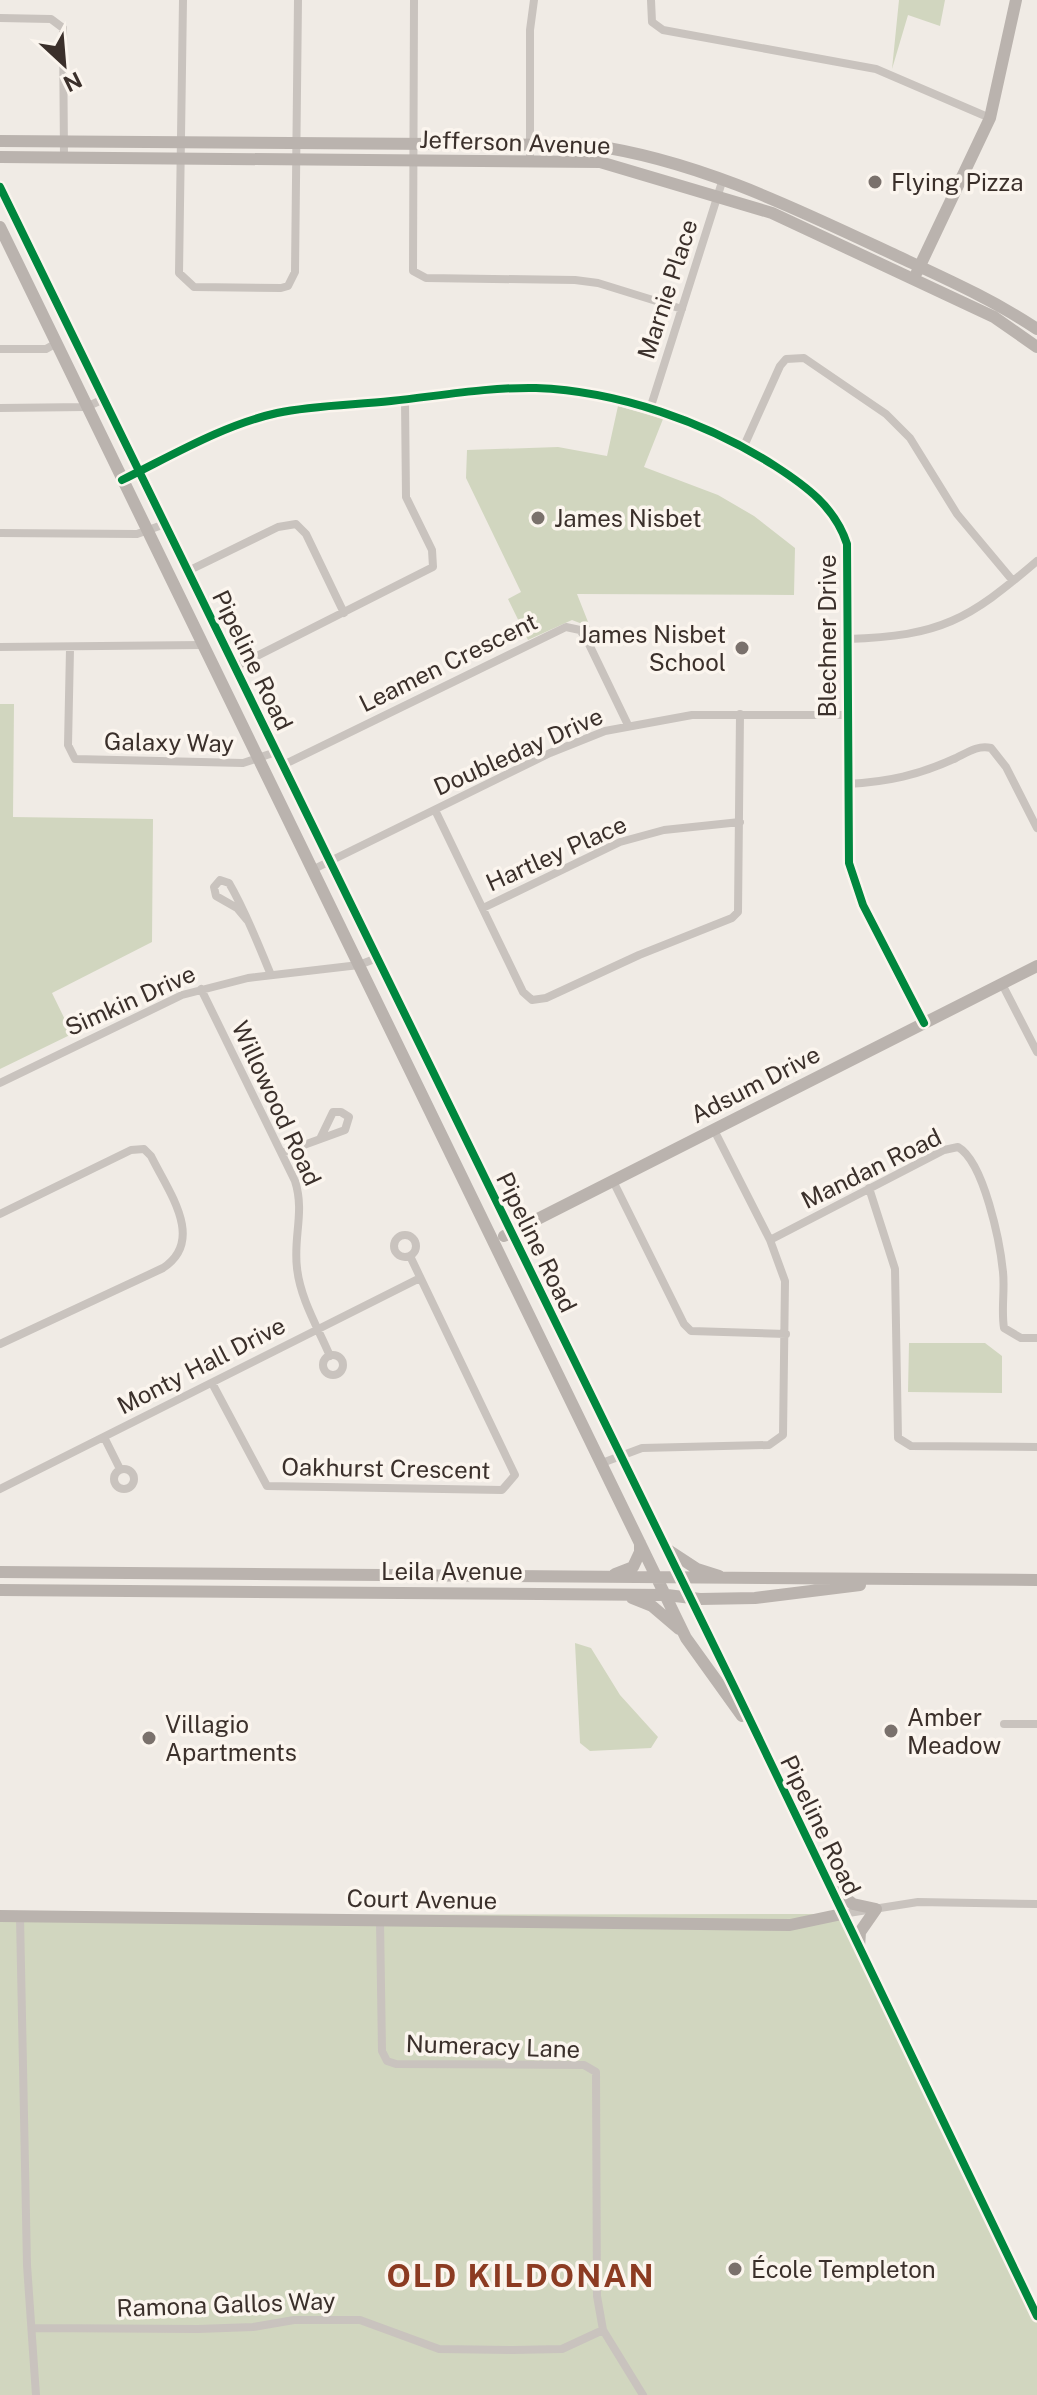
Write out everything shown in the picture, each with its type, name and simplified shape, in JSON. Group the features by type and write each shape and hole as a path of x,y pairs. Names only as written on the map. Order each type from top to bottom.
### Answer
{"street":[{"path":"183,0 181,278 194,287 281,288 288,286 295,272 298,0"},
{"path":"414,0 411,264 418,275 598,283 682,309"},
{"path":"530,162 530,30 534,0"},
{"path":"651,0 652,22 663,30 876,69 990,118"},
{"path":"916,272 990,118 1016,0"},
{"path":"0,18 51,19 63,28 64,157"},
{"name":"Jefferson Avenue","path":"0,141 588,145 630,150 786,204 916,272 994,317 1037,347"},
{"name":"Jefferson Avenue","path":"0,157 600,162 772,213 916,272 1037,329"},
{"name":"Marnie Place","path":"650,409 722,182"},
{"name":"Pipeline Road","path":"0,187 666,1548 1037,2316"},
{"name":"Pipeline Road","path":"0,227 686,1638 754,1732"},
{"path":"0,349 46,349 55,344"},
{"path":"744,446 780,366 786,359 804,358 873,404 910,438 957,514 1013,581"},
{"name":"Blechner Drive","path":"122,480 222,432 279,413 534,388 607,398 650,409 744,446 812,493 839,524 849,554 847,851 856,888 924,1023"},
{"path":"0,408 86,407 104,399"},
{"path":"235,667 433,567 432,550 406,497 405,400"},
{"path":"0,533 147,532 165,524"},
{"path":"188,571 278,527 296,524 306,534 344,613"},
{"path":"848,639 894,638 936,628 982,606 1037,561"},
{"name":"Leamen Crescent","path":"283,765 566,627 580,630 586,638 628,725"},
{"path":"0,647 70,649 202,645"},
{"name":"Galaxy Way","path":"70,649 68,745 75,759 243,763 276,752"},
{"path":"435,810 523,992 532,1000 546,998 639,955 732,918 740,903 740,714"},
{"name":"Doubleday Drive","path":"312,870 550,753 628,725 692,715 848,715"},
{"path":"847,784 894,781 925,773 984,746 999,755 1037,828"},
{"name":"Hartley Place","path":"483,908 620,842 664,830 740,822"},
{"path":"247,920 237,908 216,896 214,887 220,880 229,883 247,920 271,975"},
{"name":"Simkin Drive","path":"0,1083 149,1010 201,989 271,975 359,965 377,958"},
{"name":"Adsum Drive","path":"494,1241 1037,966"},
{"path":"1002,984 1037,1052"},
{"name":"Willowood Road","path":"201,989 301,1198 296,1253 299,1284 330,1356"},
{"path":"602,1463 654,1447 776,1443 783,1435 785,1281 770,1240 714,1130"},
{"path":"282,1153 320,1139"},
{"name":"Mandan Road","path":"770,1240 952,1147 965,1151 991,1211 1003,1272 1004,1328 1021,1338 1037,1338"},
{"path":"0,1214 131,1150 144,1149 151,1156 181,1218 184,1240 181,1251 163,1268 0,1344"},
{"path":"613,1181 684,1324 691,1331 700,1334 786,1334"},
{"path":"869,1188 895,1269 898,1438 911,1446 1037,1447"},
{"name":"Oakhurst Crescent","path":"212,1383 267,1486 502,1490 515,1475 410,1256"},
{"name":"Monty Hall Drive","path":"0,1489 420,1278"},
{"path":"104,1437 120,1469"},
{"path":"608,1577 633,1567 640,1552 639,1539"},
{"path":"666,1548 697,1569 726,1579"},
{"name":"Leila Avenue","path":"0,1572 1037,1580"},
{"name":"Leila Avenue","path":"0,1590 621,1594 755,1598 902,1579"},
{"path":"621,1594 654,1607 686,1638"},
{"path":"1004,1724 1037,1724"},
{"path":"829,1886 853,1904 876,1909"},
{"path":"842,1914 942,1901 1037,1904"},
{"path":"859,1948 860,1932 876,1909"},
{"name":"Court Avenue","path":"0,1916 790,1925 842,1914"},
{"path":"20,1917 27,2250 36,2395"},
{"name":"Numeracy Lane","path":"380,1921 382,2051 387,2061 396,2064 584,2065 596,2072 597,2296 603,2330 643,2395"},
{"name":"Ramona Gallos Way","path":"33,2328 198,2329 253,2327 294,2320 360,2320 439,2349 501,2350 562,2349 603,2330"}],"green space":[{"path":"899,0 945,0 940,26 908,15 892,69"},
{"path":"618,406 663,419 644,467 718,495 754,516 795,548 794,595 577,594 590,627 572,620 528,640 508,599 521,592 466,478 467,450 558,447 607,456"},
{"path":"0,704 14,704 13,817 153,819 152,942 52,993 72,1034 0,1069"},
{"path":"909,1343 985,1343 1002,1356 1002,1393 908,1392"},
{"path":"575,1643 591,1648 620,1695 658,1737 651,1748 590,1751 580,1743"},
{"path":"842,1914 1037,2315 1037,2395 0,2395 0,1915"}],"cycle path":[{"path":"0,187 737,1693 1037,2316"},
{"path":"122,480 217,433 277,413 518,388 567,390 629,402 720,436 787,474 827,508 847,544 849,863 863,905 924,1023"}],"place":[{"name":"Flying Pizza","path":"875,182"},
{"name":"James Nisbet","path":"538,518"},
{"name":"James Nisbet School","path":"742,648"},
{"name":"Amber Meadow","path":"891,1731"},
{"name":"Villagio Apartments","path":"149,1738"},
{"name":"École Templeton","path":"735,2269"}],"district":[{"name":"OLD KILDONAN","path":"521,2275"}]}
